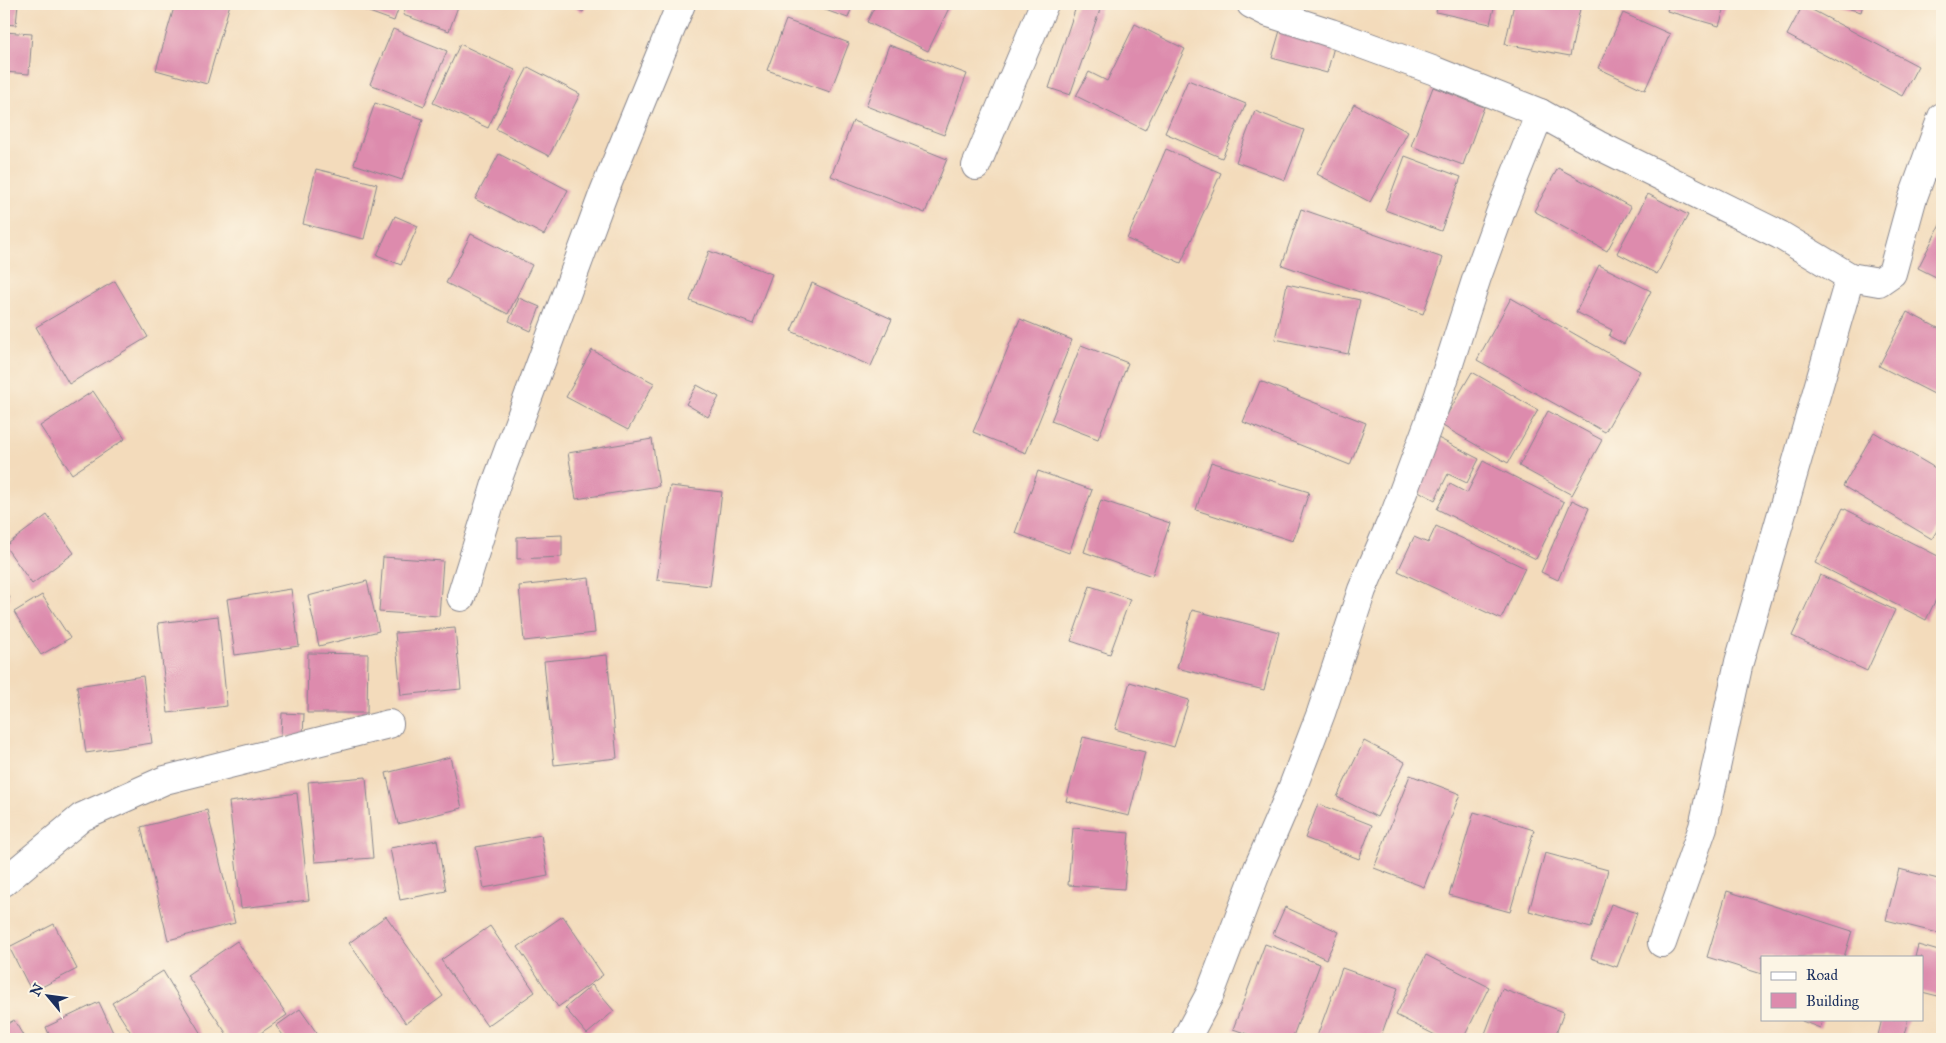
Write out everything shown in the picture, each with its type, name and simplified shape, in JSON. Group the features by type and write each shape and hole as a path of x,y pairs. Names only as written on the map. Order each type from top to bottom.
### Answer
{"street":[{"path":"461,597 496,484 604,192 681,4"},
{"path":"976,166 1044,4"},
{"path":"1251,4 1269,14 1331,33 1435,70 1540,113 1598,145 1780,235 1850,277 1879,282 1892,273 1912,200 1942,117"},
{"path":"1186,1039 1210,994 1258,868 1292,790 1321,713 1362,590 1396,511 1438,398 1486,251 1540,113"},
{"path":"1662,943 1703,827 1739,662 1850,277"},
{"path":"4,882 82,817 165,780 389,724"}],"building":[{"path":"4,4 18,4 16,25 4,24"},
{"path":"175,4 230,4 207,84 156,70"},
{"path":"347,4 400,4 394,21"},
{"path":"407,4 459,4 449,31 403,15"},
{"path":"568,4 587,4 583,12"},
{"path":"808,4 853,4 848,18"},
{"path":"876,4 951,4 928,51 867,22"},
{"path":"1077,4 1102,4 1070,95 1049,88"},
{"path":"1438,4 1495,4 1490,24 1436,12"},
{"path":"1514,4 1581,4 1570,56 1505,44"},
{"path":"1669,4 1726,4 1719,26 1667,11"},
{"path":"1832,4 1863,4 1861,12"},
{"path":"1803,5 1918,66 1902,96 1787,35"},
{"path":"1623,13 1670,34 1645,90 1598,68"},
{"path":"786,20 849,43 830,92 767,70"},
{"path":"1135,24 1185,49 1145,130 1076,96 1089,72 1107,81"},
{"path":"1281,27 1335,43 1327,73 1272,58"},
{"path":"393,29 447,51 424,106 370,84"},
{"path":"4,32 32,34 29,74 4,72"},
{"path":"460,44 515,70 488,128 433,103"},
{"path":"889,45 967,74 944,135 866,106"},
{"path":"528,67 580,94 549,156 496,129"},
{"path":"1188,80 1246,104 1222,158 1165,133"},
{"path":"1433,87 1484,107 1463,165 1411,146"},
{"path":"375,103 423,119 402,180 354,164"},
{"path":"1354,104 1408,132 1370,202 1317,174"},
{"path":"1255,111 1304,130 1285,180 1236,162"},
{"path":"853,121 947,159 925,213 831,176"},
{"path":"1166,149 1221,173 1181,263 1127,239"},
{"path":"499,154 568,190 544,235 475,199"},
{"path":"1405,156 1461,177 1441,231 1385,210"},
{"path":"1558,168 1631,207 1607,251 1534,211"},
{"path":"316,169 377,184 364,239 303,224"},
{"path":"1648,194 1688,215 1657,274 1617,253"},
{"path":"1301,209 1443,258 1423,314 1282,265"},
{"path":"395,216 418,226 401,265 377,255"},
{"path":"1942,221 1942,280 1918,268"},
{"path":"471,234 532,265 508,314 446,283"},
{"path":"709,251 772,274 753,324 690,301"},
{"path":"1599,265 1651,291 1624,344 1609,336 1612,330 1576,312"},
{"path":"115,281 148,337 69,384 36,327"},
{"path":"812,283 892,319 871,366 791,331"},
{"path":"1287,284 1360,300 1348,354 1275,339"},
{"path":"519,298 540,307 531,331 509,321"},
{"path":"1511,298 1640,371 1605,432 1477,360"},
{"path":"1907,312 1942,330 1942,398 1879,366"},
{"path":"1020,319 1072,340 1026,453 973,432"},
{"path":"1081,345 1128,363 1098,439 1051,421"},
{"path":"592,350 654,383 628,430 566,397"},
{"path":"1472,372 1538,410 1508,463 1441,425"},
{"path":"1260,381 1366,423 1350,465 1243,422"},
{"path":"697,385 719,397 708,417 686,404"},
{"path":"93,391 125,439 72,474 40,426"},
{"path":"1548,411 1602,440 1572,495 1519,466"},
{"path":"1874,432 1942,472 1942,522 1932,539 1843,486"},
{"path":"1436,437 1479,459 1467,483 1448,474 1435,500 1411,487"},
{"path":"652,439 659,486 576,499 568,453"},
{"path":"1483,461 1564,502 1536,559 1437,509 1450,484 1467,493"},
{"path":"1211,462 1309,492 1293,541 1196,510"},
{"path":"1038,471 1092,490 1069,553 1015,533"},
{"path":"670,486 722,492 710,586 657,580"},
{"path":"1101,500 1170,523 1152,576 1084,552"},
{"path":"1572,500 1589,508 1558,580 1541,572"},
{"path":"1843,508 1942,558 1942,587 1926,620 1815,563"},
{"path":"47,515 74,553 32,584 5,546"},
{"path":"1436,526 1525,568 1501,619 1398,571 1414,537 1428,543"},
{"path":"562,535 562,557 517,559 517,537"},
{"path":"383,557 443,561 439,616 379,612"},
{"path":"1820,575 1895,610 1867,671 1792,636"},
{"path":"589,578 595,633 524,641 519,586"},
{"path":"367,581 379,631 319,646 308,596"},
{"path":"1090,586 1130,599 1110,654 1071,641"},
{"path":"4,588 10,598 4,601"},
{"path":"291,589 299,646 235,655 227,599"},
{"path":"42,595 70,638 41,655 14,612"},
{"path":"1192,610 1279,632 1264,690 1177,668"},
{"path":"218,616 227,706 168,713 158,623"},
{"path":"455,628 461,689 401,695 395,633"},
{"path":"308,653 368,654 367,713 307,713"},
{"path":"607,655 617,758 554,765 544,661"},
{"path":"143,676 152,743 86,753 77,686"},
{"path":"1130,682 1189,700 1174,747 1115,729"},
{"path":"282,713 304,714 303,737 281,736"},
{"path":"1083,737 1145,752 1129,816 1066,801"},
{"path":"1364,741 1405,762 1377,817 1337,797"},
{"path":"450,757 462,808 398,824 386,773"},
{"path":"1410,775 1460,794 1424,887 1374,868"},
{"path":"366,777 373,858 315,862 308,782"},
{"path":"297,793 309,900 241,908 229,802"},
{"path":"1318,804 1372,825 1359,859 1305,838"},
{"path":"207,810 235,923 168,940 141,827"},
{"path":"1474,812 1534,830 1510,912 1449,895"},
{"path":"1073,828 1129,833 1124,889 1068,885"},
{"path":"541,835 548,876 484,888 476,847"},
{"path":"437,840 446,891 400,900 390,848"},
{"path":"1545,853 1608,870 1591,928 1529,911"},
{"path":"1899,869 1942,880 1942,934 1886,920"},
{"path":"1727,891 1852,931 1844,956 1761,956 1761,974 1707,957"},
{"path":"1611,904 1637,913 1617,967 1591,958"},
{"path":"1285,907 1339,932 1326,959 1273,934"},
{"path":"386,916 443,996 406,1023 349,943"},
{"path":"563,916 603,975 558,1007 518,947"},
{"path":"54,924 77,969 32,992 9,947"},
{"path":"490,926 535,992 487,1026 441,960"},
{"path":"237,941 287,1015 252,1039 230,1039 187,975"},
{"path":"1265,944 1320,964 1292,1039 1261,1039 1233,1029"},
{"path":"1918,945 1942,952 1942,997 1924,992 1924,956 1915,956"},
{"path":"1426,955 1489,987 1463,1039 1443,1039 1396,1015"},
{"path":"1342,968 1398,988 1380,1039 1316,1039"},
{"path":"163,971 204,1039 135,1039 112,1003"},
{"path":"592,985 614,1011 587,1034 565,1008"},
{"path":"1502,989 1564,1012 1554,1039 1483,1039"},
{"path":"99,1002 116,1039 51,1039 46,1027"},
{"path":"300,1009 321,1039 286,1039 276,1026"},
{"path":"14,1020 25,1039 4,1039 4,1026"},
{"path":"1802,1020 1823,1020 1820,1028"},
{"path":"1882,1020 1908,1020 1903,1039 1877,1039"}]}
